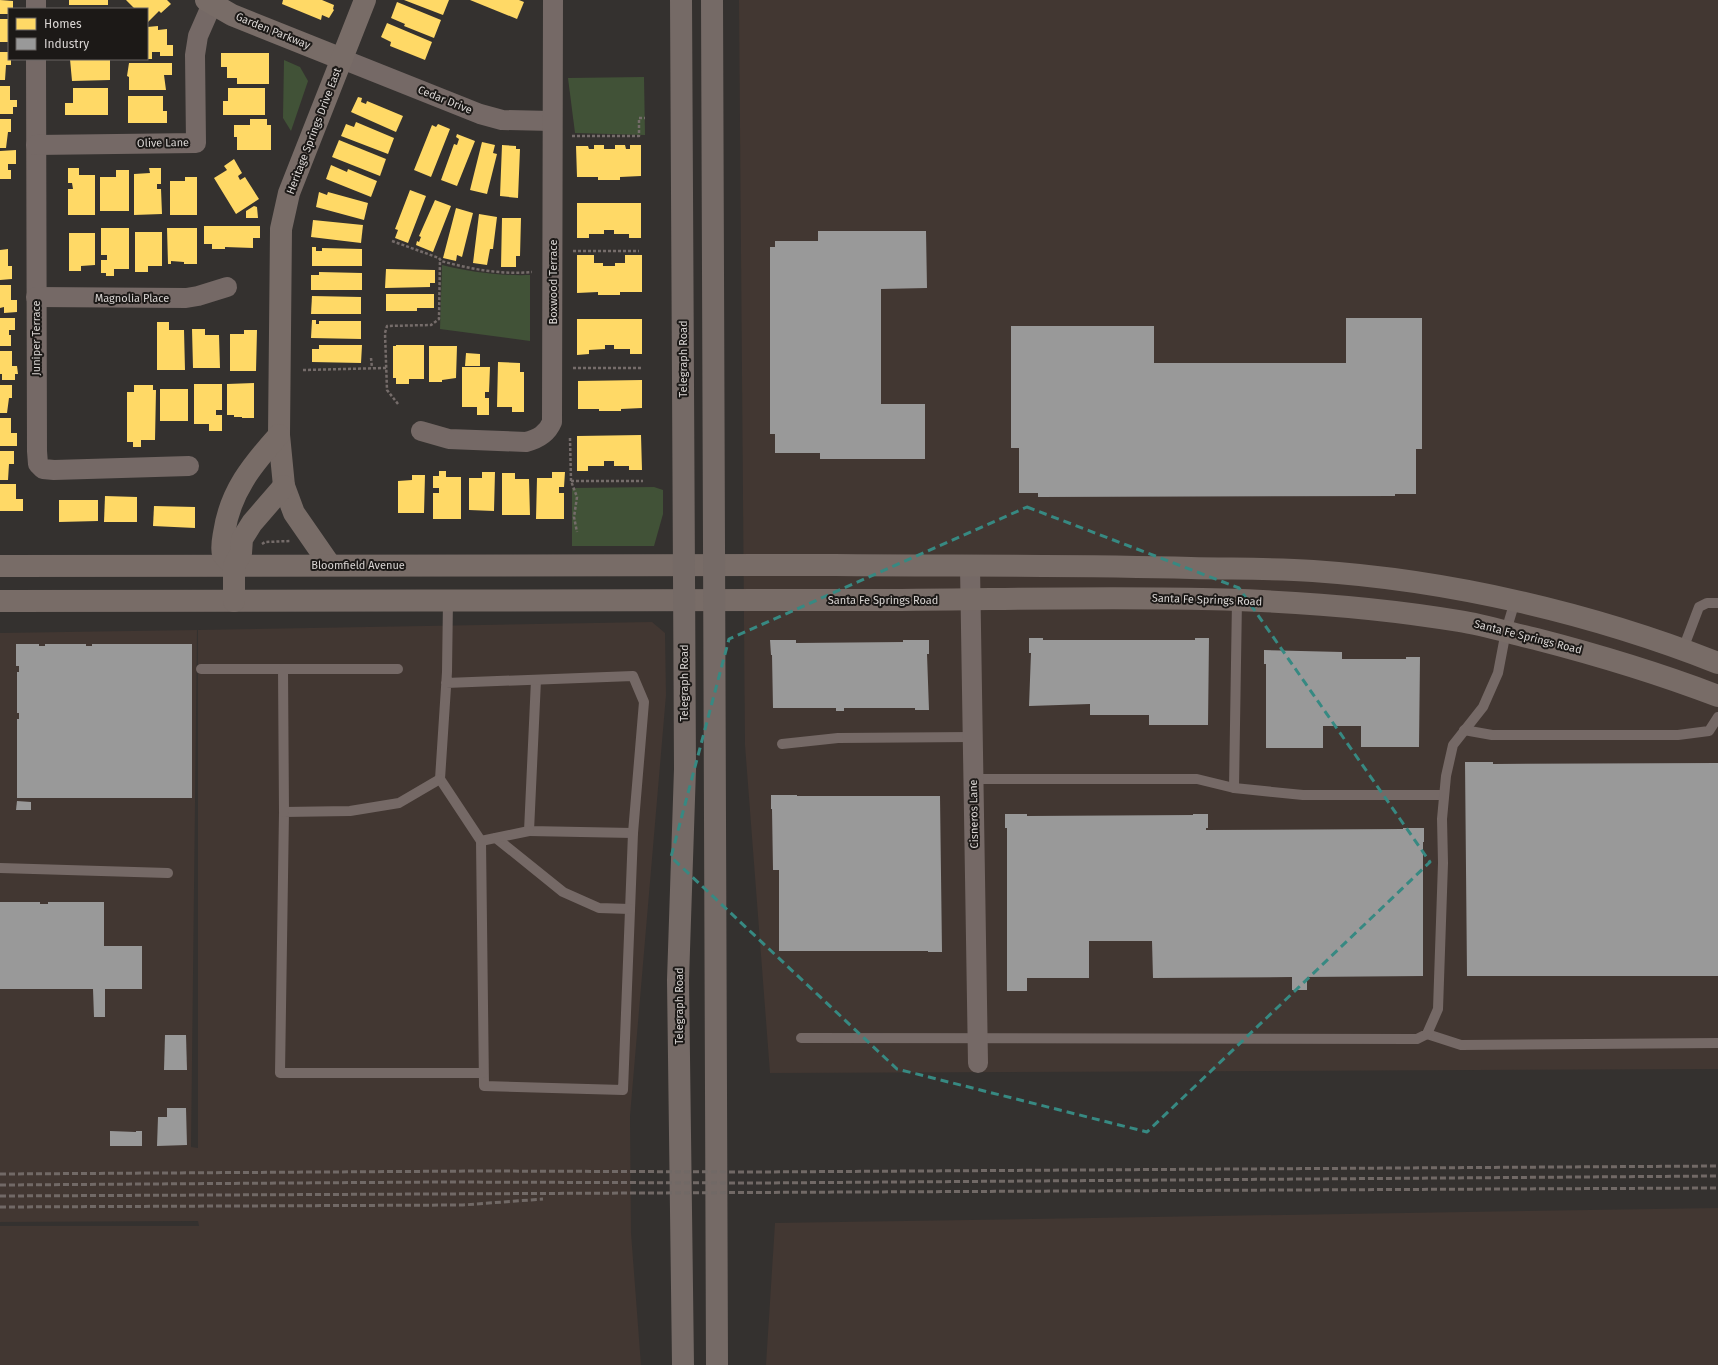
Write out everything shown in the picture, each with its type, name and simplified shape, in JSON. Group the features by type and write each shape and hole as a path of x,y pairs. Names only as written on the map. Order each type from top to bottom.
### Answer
{"main road":[{"name":"Heritage Springs Drive East","path":"330,565 294,512 284,486 279,435 281,229 289,193 365,0"},
{"name":"Telegraph Road","path":"681,0 685,769 678,980 683,1365"},
{"path":"712,0 717,1365"},
{"name":"Garden Parkway","path":"209,2 232,15 342,59"},
{"path":"234,566 223,555 222,544 226,519 238,488 253,464 279,435"},
{"path":"234,601 234,566 240,553 242,539 252,523 284,486"},
{"name":"Bloomfield Avenue","path":"0,566 715,565"},
{"path":"715,565 1124,566 1312,571 1385,578 1515,601 1606,624 1683,649 1718,663"},
{"name":"Santa Fe Springs Road","path":"684,600 970,600 1149,598 1236,600 1339,606 1461,621 1506,631 1599,655 1668,676 1718,696"},
{"path":"0,601 684,600"}],"street":[{"name":"Boxwood Terrace","path":"421,431 449,439 526,442 535,440 549,430 552,414 553,0"},
{"name":"Olive Lane","path":"36,145 196,143 195,55 198,36 209,2"},
{"name":"Cedar Drive","path":"342,59 480,114 502,120 552,121"},
{"name":"Juniper Terrace","path":"36,60 37,460 43,469 54,470 189,466"},
{"name":"Magnolia Place","path":"36,297 186,298 227,287"},
{"name":"Cisneros Lane","path":"970,566 978,1063"}],"lane":[{"path":"446,683 633,676 644,702 633,833 623,1090 484,1086 481,841 440,778 446,683 448,600"},
{"path":"1234,788 1236,600"},
{"path":"802,1038 1417,1039 1427,1034 1438,1009 1443,863 1442,819 1446,776 1453,745 1483,707 1498,673 1506,631 1515,601"},
{"path":"1683,649 1699,607 1707,603 1718,603"},
{"path":"201,669 398,669"},
{"path":"283,669 284,812 280,1073 483,1073"},
{"path":"528,831 536,680"},
{"path":"1464,730 1492,735 1678,735 1709,731 1718,717"},
{"path":"782,744 838,738 972,737"},
{"path":"284,812 350,810 399,803 440,778"},
{"path":"973,779 1197,779 1234,788 1303,795 1444,795"},
{"path":"481,841 528,831 633,833"},
{"path":"496,838 563,892 599,908 630,909"},
{"path":"0,868 168,873"},
{"path":"1427,1034 1461,1045 1718,1043"}],"path":[{"path":"572,136 639,136 639,118 645,118"},
{"path":"392,240 440,260 462,267 518,274 532,272"},
{"path":"572,252 639,251"},
{"path":"398,404 386,390 385,333 387,326 431,325 439,320 440,260"},
{"path":"371,358 372,368"},
{"path":"303,370 386,368"},
{"path":"573,368 641,368"},
{"path":"570,438 572,481 577,497 574,517 577,532"},
{"path":"572,481 643,482"},
{"path":"262,544 266,542 293,541"}],"highlighted area":[{"path":"1027,507 1239,588 1430,862 1147,1132 897,1069 671,857 729,639"}],"shaded area":[{"path":"739,0 1718,0 1718,1069 770,1073 745,745"},
{"path":"652,622 665,633 666,695 630,1116 631,1233 641,1365 0,1365 0,1226 199,1226 198,1221 0,1222 0,633 197,630 191,1147 198,1148 198,630"},
{"path":"1718,1208 1718,1365 766,1365 775,1223"}],"green space":[{"path":"284,60 300,67 308,81 291,131 283,118"},
{"path":"644,77 645,135 575,133 568,78"},
{"path":"442,265 486,273 530,275 530,341 440,329"},
{"path":"654,487 663,490 663,514 654,546 572,546 572,488"}],"building: Homes":[{"path":"0,0 13,1 13,8 8,8 8,14 0,14"},
{"path":"69,0 108,0 108,5 69,5"},
{"path":"126,0 167,0 171,4 161,13 159,11 148,22 148,8 134,8"},
{"path":"283,0 322,0 334,5 334,10 329,18 322,15 321,20 282,4"},
{"path":"404,0 449,0 443,15"},
{"path":"470,0 519,0 524,2 517,19"},
{"path":"397,2 441,20 434,38 404,26 405,24 391,18"},
{"path":"0,19 8,19 8,42 0,42"},
{"path":"387,23 432,42 425,60 390,46 391,42 381,37"},
{"path":"158,26 158,30 167,29 167,45 173,45 173,56 160,56 160,52 152,52 152,59 148,59 148,27"},
{"path":"0,52 8,52 8,60 11,60 11,65 6,65 5,80 0,80"},
{"path":"221,53 269,53 269,84 237,84 237,78 227,78 227,67 221,67"},
{"path":"70,60 110,60 110,80 72,81"},
{"path":"129,63 172,63 172,75 164,75 166,90 129,90 129,77 127,76"},
{"path":"0,86 10,86 10,100 17,100 17,107 13,107 13,114 0,114"},
{"path":"73,88 108,88 108,115 65,115 65,103 73,103"},
{"path":"228,88 265,88 265,115 223,115 223,101 228,101"},
{"path":"128,96 163,96 163,111 167,111 167,123 128,123"},
{"path":"358,97 362,98 361,102 366,104 367,101 403,116 396,132 351,112"},
{"path":"0,119 11,119 11,132 8,132 6,148 0,148"},
{"path":"250,119 267,119 267,125 271,125 271,150 237,150 237,137 234,137 234,125 250,125"},
{"path":"356,122 394,138 388,154 341,136 346,124 354,127"},
{"path":"438,124 450,129 431,177 414,170 432,125 436,127"},
{"path":"457,134 475,141 457,186 441,180 454,144 457,145 459,139 456,137"},
{"path":"339,140 386,159 380,176 332,157"},
{"path":"482,142 495,145 493,153 497,154 487,194 470,190"},
{"path":"502,145 516,146 516,149 520,149 518,198 500,196"},
{"path":"594,145 604,145 604,149 615,149 615,145 625,145 626,149 630,149 630,145 641,145 641,176 620,177 620,180 598,180 598,177 577,177 576,146 588,146 589,149 594,149"},
{"path":"16,150 16,164 8,164 8,170 11,170 11,179 0,179 0,151"},
{"path":"234,159 242,173 238,176 240,180 245,177 259,199 236,214 214,178 227,170 224,166"},
{"path":"331,165 347,172 348,169 377,181 371,197 326,179"},
{"path":"68,168 79,168 79,175 95,175 95,215 68,215 68,189 73,189 72,183 68,183"},
{"path":"149,168 161,168 161,184 157,184 157,189 161,189 162,214 134,215 134,174 150,173"},
{"path":"116,170 129,170 129,211 100,211 100,177 116,177"},
{"path":"185,177 197,177 197,215 170,215 170,181 185,181"},
{"path":"410,190 426,196 408,243 395,238 398,230 395,229"},
{"path":"319,192 327,195 328,192 368,203 364,220 316,207"},
{"path":"435,200 451,206 433,252 416,245 417,241 419,242 421,237 419,236"},
{"path":"577,203 641,203 641,238 629,238 629,234 614,234 614,230 604,230 604,234 589,234 589,238 577,238"},
{"path":"254,206 257,207 258,218 246,218 246,211"},
{"path":"456,208 473,213 462,257 457,255 456,261 443,258"},
{"path":"479,214 497,217 493,249 490,249 487,265 473,263"},
{"path":"502,218 521,218 520,256 516,256 516,267 501,267"},
{"path":"313,220 363,225 361,243 311,237"},
{"path":"204,226 260,226 260,238 253,238 253,248 225,247 225,249 212,249 212,244 204,244"},
{"path":"101,228 129,228 129,269 114,269 114,276 106,276 106,273 101,273 101,260 107,260 107,255 101,255"},
{"path":"167,228 197,228 197,264 184,264 184,262 171,261 171,264 168,264"},
{"path":"135,232 162,232 162,266 148,266 148,272 135,272"},
{"path":"69,233 95,233 95,265 81,266 81,271 69,271"},
{"path":"312,247 316,247 316,251 322,251 322,248 362,249 362,266 312,266"},
{"path":"8,249 8,266 12,266 12,279 0,280 0,250"},
{"path":"577,255 594,255 594,263 603,263 603,266 615,266 615,263 625,263 625,255 642,255 642,292 620,292 620,295 598,295 598,292 577,293"},
{"path":"386,269 435,270 435,283 430,283 430,287 385,288"},
{"path":"319,272 362,273 362,290 311,290 311,275 319,275"},
{"path":"0,285 11,285 11,300 17,300 17,312 4,313 4,307 0,308"},
{"path":"386,294 434,294 434,308 417,308 417,311 386,311"},
{"path":"312,296 361,297 361,314 311,314"},
{"path":"0,318 15,318 15,330 9,330 9,335 11,335 11,346 0,346"},
{"path":"577,319 642,319 642,354 630,354 630,349 614,349 614,345 605,345 605,349 589,350 589,354 577,355"},
{"path":"312,320 316,320 316,324 319,324 319,321 361,321 361,339 311,338"},
{"path":"157,322 169,322 169,330 184,330 185,370 157,370"},
{"path":"192,329 205,329 205,335 219,335 220,368 193,368"},
{"path":"244,330 257,330 256,371 230,371 230,334 244,334"},
{"path":"319,345 362,345 361,363 312,362 312,349 319,349"},
{"path":"424,345 424,379 409,379 409,384 396,384 396,378 393,378 393,346"},
{"path":"429,346 457,346 456,378 442,380 442,382 429,382"},
{"path":"0,351 12,351 12,366 17,366 18,374 15,374 15,380 2,380 2,374 0,374"},
{"path":"466,353 480,354 480,366 465,366"},
{"path":"498,362 520,363 520,372 524,372 524,412 512,412 512,407 497,407"},
{"path":"462,367 490,367 489,392 485,392 485,398 489,398 489,415 477,415 477,407 462,407"},
{"path":"642,380 642,408 621,409 621,411 578,409 578,381"},
{"path":"254,383 254,418 242,418 234,417 234,415 227,415 227,384"},
{"path":"194,384 222,384 222,410 216,410 216,415 222,415 222,431 209,431 209,424 194,424"},
{"path":"0,385 12,385 12,398 9,398 7,413 0,413"},
{"path":"134,385 153,385 153,390 156,390 155,440 141,440 141,447 133,447 133,442 127,442 127,392 134,392"},
{"path":"160,389 188,389 188,421 160,421"},
{"path":"0,418 11,418 11,433 17,433 17,446 0,446"},
{"path":"641,435 642,470 629,470 629,466 614,466 614,461 604,461 604,466 588,466 588,471 577,471 577,436"},
{"path":"0,451 14,451 14,464 9,464 8,480 0,480"},
{"path":"439,471 446,471 446,477 461,477 461,519 433,519 433,493 439,493 439,488 433,488 433,476 439,476"},
{"path":"482,472 495,472 494,511 469,510 469,478 482,478"},
{"path":"552,472 565,472 564,487 559,487 559,493 564,493 564,519 536,519 537,478 552,478"},
{"path":"502,473 515,473 515,479 529,479 530,515 502,515"},
{"path":"412,475 425,475 424,513 398,513 398,481 412,480"},
{"path":"0,484 16,484 16,499 23,499 23,511 0,511"},
{"path":"105,496 137,497 137,522 104,522"},
{"path":"59,500 98,500 98,521 59,522"},
{"path":"154,506 195,507 195,528 153,526"}],"building: Industry":[{"path":"818,231 926,231 927,288 881,289 881,404 925,404 925,459 820,459 820,453 775,453 775,434 770,434 770,247 775,247 775,241 818,241"},
{"path":"1346,318 1422,318 1422,449 1416,449 1416,494 1395,494 1395,496 1038,497 1038,493 1019,493 1019,448 1011,448 1011,326 1154,326 1154,363 1346,363"},
{"path":"1029,638 1043,638 1043,640 1195,640 1195,638 1209,638 1208,725 1149,725 1149,715 1090,715 1090,704 1029,706 1031,653 1029,653"},
{"path":"770,640 796,640 796,643 903,642 903,640 929,640 929,654 927,654 929,710 915,710 915,708 844,708 844,711 836,711 836,708 773,708 772,655"},
{"path":"16,644 39,644 39,646 45,646 45,644 86,644 86,646 92,646 92,644 192,644 192,798 17,798 17,719 19,719 19,713 17,713 17,672 19,672 19,666 16,666"},
{"path":"1264,650 1342,652 1342,659 1406,659 1406,657 1420,657 1419,747 1361,747 1361,726 1323,726 1323,748 1266,748 1266,664 1264,664"},
{"path":"1465,762 1493,762 1493,764 1718,763 1718,976 1467,976"},
{"path":"771,795 940,796 942,952 779,951 779,870 773,870"},
{"path":"17,801 31,802 31,810 16,810"},
{"path":"1005,814 1027,814 1027,816 1208,814 1208,828 1206,828 1206,830 1424,828 1423,976 1307,977 1307,990 1292,990 1292,977 1153,978 1152,941 1089,941 1089,978 1027,978 1027,991 1007,991 1007,828 1005,828"},
{"path":"0,902 40,902 40,904 48,904 48,902 104,902 104,946 142,946 142,989 105,989 105,1017 94,1017 93,989 0,989"},
{"path":"165,1035 186,1035 187,1070 164,1070"},
{"path":"167,1108 186,1108 187,1145 157,1146 158,1117 167,1117"},
{"path":"110,1131 142,1131 142,1146 110,1146"}],"railway":[{"path":"0,1174 483,1171 758,1172 1718,1166"},
{"path":"0,1185 439,1182 758,1183 1718,1176"},
{"path":"0,1196 1718,1188"},
{"path":"0,1207 463,1205 543,1199"}]}
